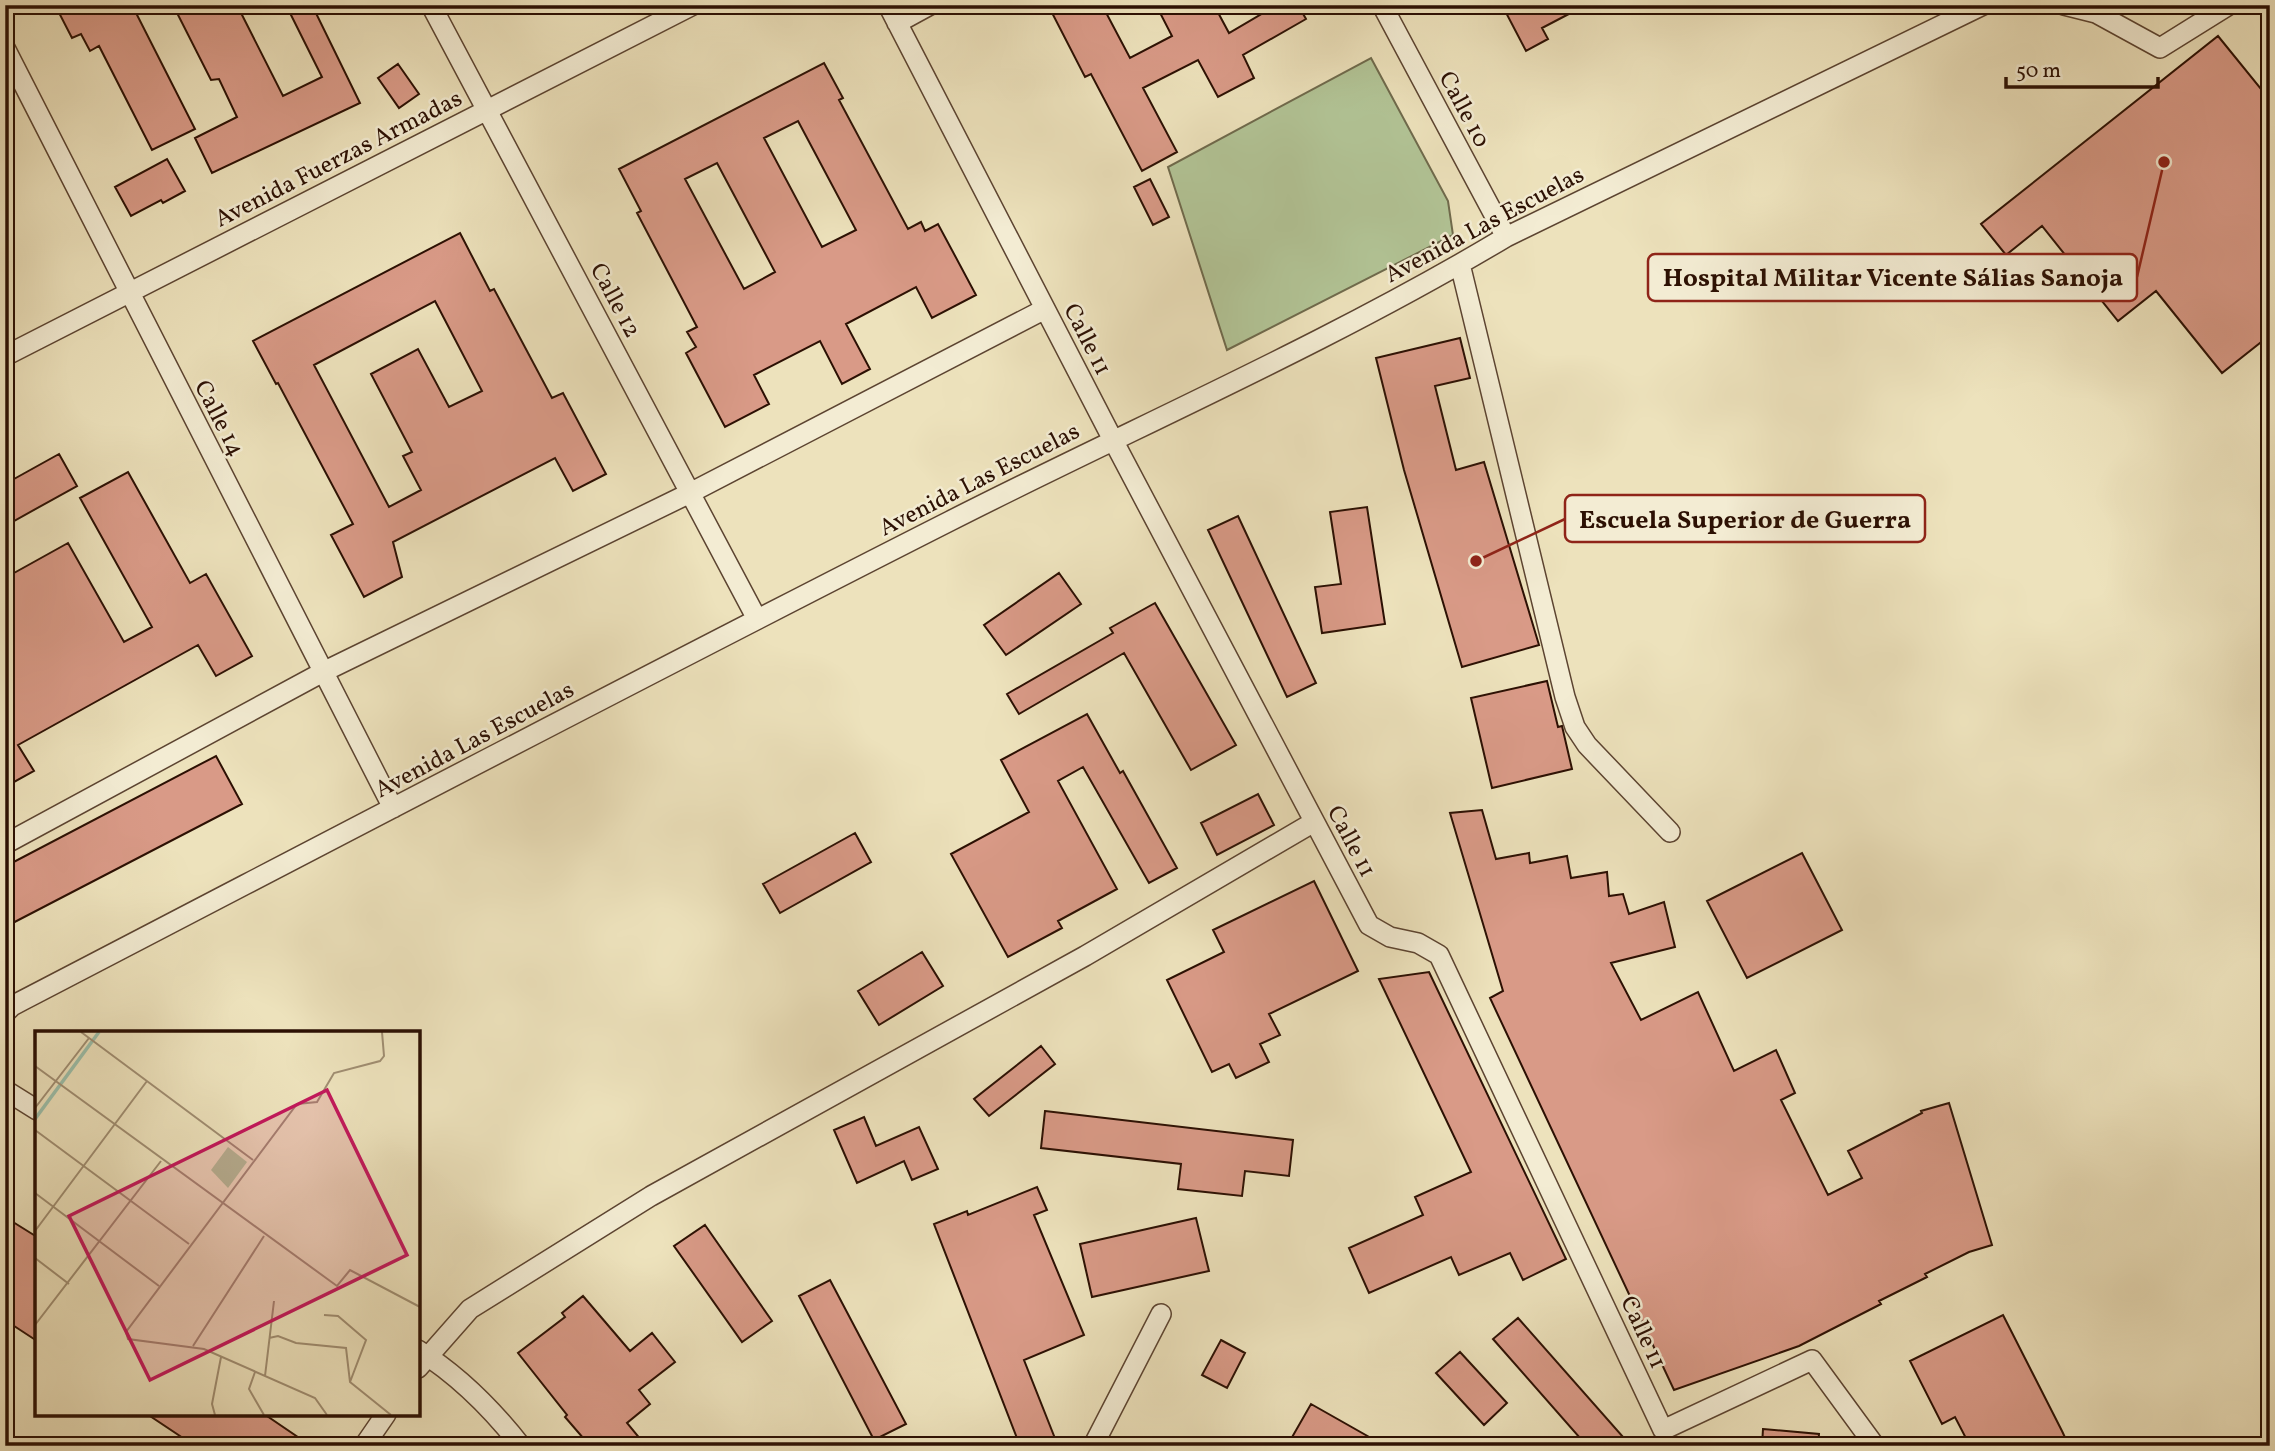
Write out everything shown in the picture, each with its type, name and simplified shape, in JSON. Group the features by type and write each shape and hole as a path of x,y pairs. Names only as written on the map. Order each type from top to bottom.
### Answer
{"street":[{"name":"Calle 12","path":"431,5 757,619"},
{"name":"Avenida Fuerzas Armadas","path":"5,356 693,5"},
{"path":"892,14 930,5"},
{"name":"Calle 10","path":"1382,5 1506,237"},
{"name":"Avenida Las Escuelas","path":"5,1013 12,1006 757,619 1291,354 1506,237 1983,5"},
{"path":"2064,5 2096,13 2160,48 2229,5"},
{"name":"Calle 11","path":"892,14 1369,925 1390,937 1418,943 1439,955 1663,1430 1812,1360 1875,1446"},
{"name":"Calle 14","path":"5,48 393,808"},
{"path":"1460,264 1565,697 1575,727 1587,745 1670,832"},
{"path":"5,844 323,672 690,494 1045,309"},
{"path":"521,1446 498,1416 468,1388 421,1358 471,1308 651,1196 1085,956 1314,822"},
{"path":"5,1090 35,1109"},
{"path":"1093,1446 1161,1314"},
{"path":"364,1446 385,1416"}],"green space":[{"path":"1371,58 1448,201 1453,235 1227,350 1168,167"}],"building":[{"path":"55,5 132,5 195,129 152,150 99,46 90,51 81,34 72,38"},
{"path":"173,5 237,5 283,96 322,77 286,5 312,5 360,103 212,173 195,138 237,117 219,79 211,80"},
{"path":"1048,5 1102,5 1130,58 1172,36 1156,5 1214,5 1229,33 1263,13 1259,5 1298,5 1306,19 1243,55 1254,78 1218,97 1198,60 1143,88 1177,152 1142,171 1091,74 1085,77"},
{"path":"1502,5 1586,5 1542,28 1548,39 1526,51"},
{"path":"2218,36 2270,100 2270,335 2222,373 2156,291 2118,321 2042,226 2006,255 1981,224"},
{"path":"824,63 843,98 839,100 908,229 921,222 925,231 938,224 976,295 932,318 916,287 846,324 870,369 842,384 820,341 754,375 769,404 725,427 686,353 696,347 687,332 697,327 637,213 641,211 619,169","holes":["798,121 856,230 822,247 764,138","717,163 775,272 744,289 685,179"]},
{"path":"398,64 419,94 399,108 378,78"},
{"path":"167,159 185,191 131,216 115,187"},
{"path":"1150,179 1169,217 1153,225 1134,187"},
{"path":"460,233 490,291 494,289 552,398 563,393 606,474 573,491 555,458 393,542 402,577 364,597 331,535 353,524 253,341","holes":["435,301 482,391 449,407 418,349 371,374 412,452 403,456 421,490 389,507 314,365"]},
{"path":"1460,338 1470,378 1435,386 1456,470 1484,462 1539,645 1462,667 1404,470 1376,358"},
{"path":"59,454 77,486 5,526 5,484"},
{"path":"128,472 190,583 206,574 252,656 216,676 198,645 18,745 34,771 5,787 5,578 68,543 124,642 152,627 80,498"},
{"path":"1367,507 1385,624 1322,633 1315,587 1341,584 1330,512"},
{"path":"1238,516 1316,683 1287,697 1208,530"},
{"path":"1059,573 1081,604 1006,655 984,625"},
{"path":"1155,603 1236,745 1191,770 1124,653 1019,714 1007,694 1113,633 1110,628"},
{"path":"1547,681 1558,727 1562,726 1572,769 1492,788 1471,698"},
{"path":"1087,714 1120,773 1123,771 1177,868 1149,883 1083,767 1058,781 1117,889 1058,921 1062,928 1008,957 951,854 1029,812 1001,760"},
{"path":"216,756 242,804 5,927 5,879 11,876 6,866"},
{"path":"1258,794 1274,825 1217,855 1201,823"},
{"path":"1482,810 1496,859 1529,853 1530,863 1567,856 1571,878 1607,872 1609,896 1623,894 1629,914 1664,902 1675,947 1611,963 1641,1020 1698,992 1734,1071 1776,1050 1795,1093 1781,1100 1828,1195 1862,1178 1848,1151 1922,1113 1921,1111 1949,1103 1992,1245 1969,1252 1925,1274 1927,1277 1879,1301 1881,1304 1799,1346 1674,1390 1490,998 1503,991 1450,813"},
{"path":"855,833 871,862 780,913 763,884"},
{"path":"1802,853 1842,930 1747,978 1707,901"},
{"path":"1314,881 1358,971 1269,1014 1280,1035 1260,1044 1269,1062 1236,1078 1229,1064 1212,1072 1167,980 1224,952 1213,930"},
{"path":"922,952 943,986 879,1025 858,991"},
{"path":"1429,972 1566,1259 1523,1280 1510,1253 1459,1275 1451,1257 1369,1293 1349,1248 1423,1215 1415,1197 1471,1172 1379,979"},
{"path":"1041,1046 1055,1064 989,1116 974,1099"},
{"path":"1045,1111 1293,1140 1289,1176 1245,1171 1242,1196 1178,1189 1181,1164 1041,1148"},
{"path":"864,1117 876,1146 919,1127 938,1169 912,1180 904,1161 857,1183 834,1130"},
{"path":"1037,1187 1047,1210 1034,1215 1084,1335 1024,1360 1058,1446 1020,1446 934,1224 967,1211 968,1215"},
{"path":"5,1217 35,1236 35,1340 5,1320"},
{"path":"1196,1218 1209,1271 1092,1297 1080,1244"},
{"path":"705,1225 772,1321 742,1342 674,1246"},
{"path":"830,1280 906,1424 874,1440 799,1296"},
{"path":"583,1296 630,1351 652,1333 675,1362 639,1390 650,1404 627,1423 646,1446 590,1446 518,1353 565,1317 562,1313"},
{"path":"2003,1315 2069,1446 1970,1446 1955,1417 1942,1424 1910,1361"},
{"path":"1518,1318 1631,1446 1587,1446 1493,1339"},
{"path":"1221,1340 1245,1353 1227,1388 1202,1375"},
{"path":"1460,1352 1507,1403 1484,1425 1436,1373"},
{"path":"1311,1404 1385,1446 1287,1446"},
{"path":"150,1416 267,1416 311,1446 195,1446"},
{"path":"1763,1429 1819,1434 1818,1446 1762,1446"}],"place":[{"name":"Hospital Militar Vicente Sálias Sanoja","path":"2164,162"},
{"name":"Escuela Superior de Guerra","path":"1476,561"}]}
